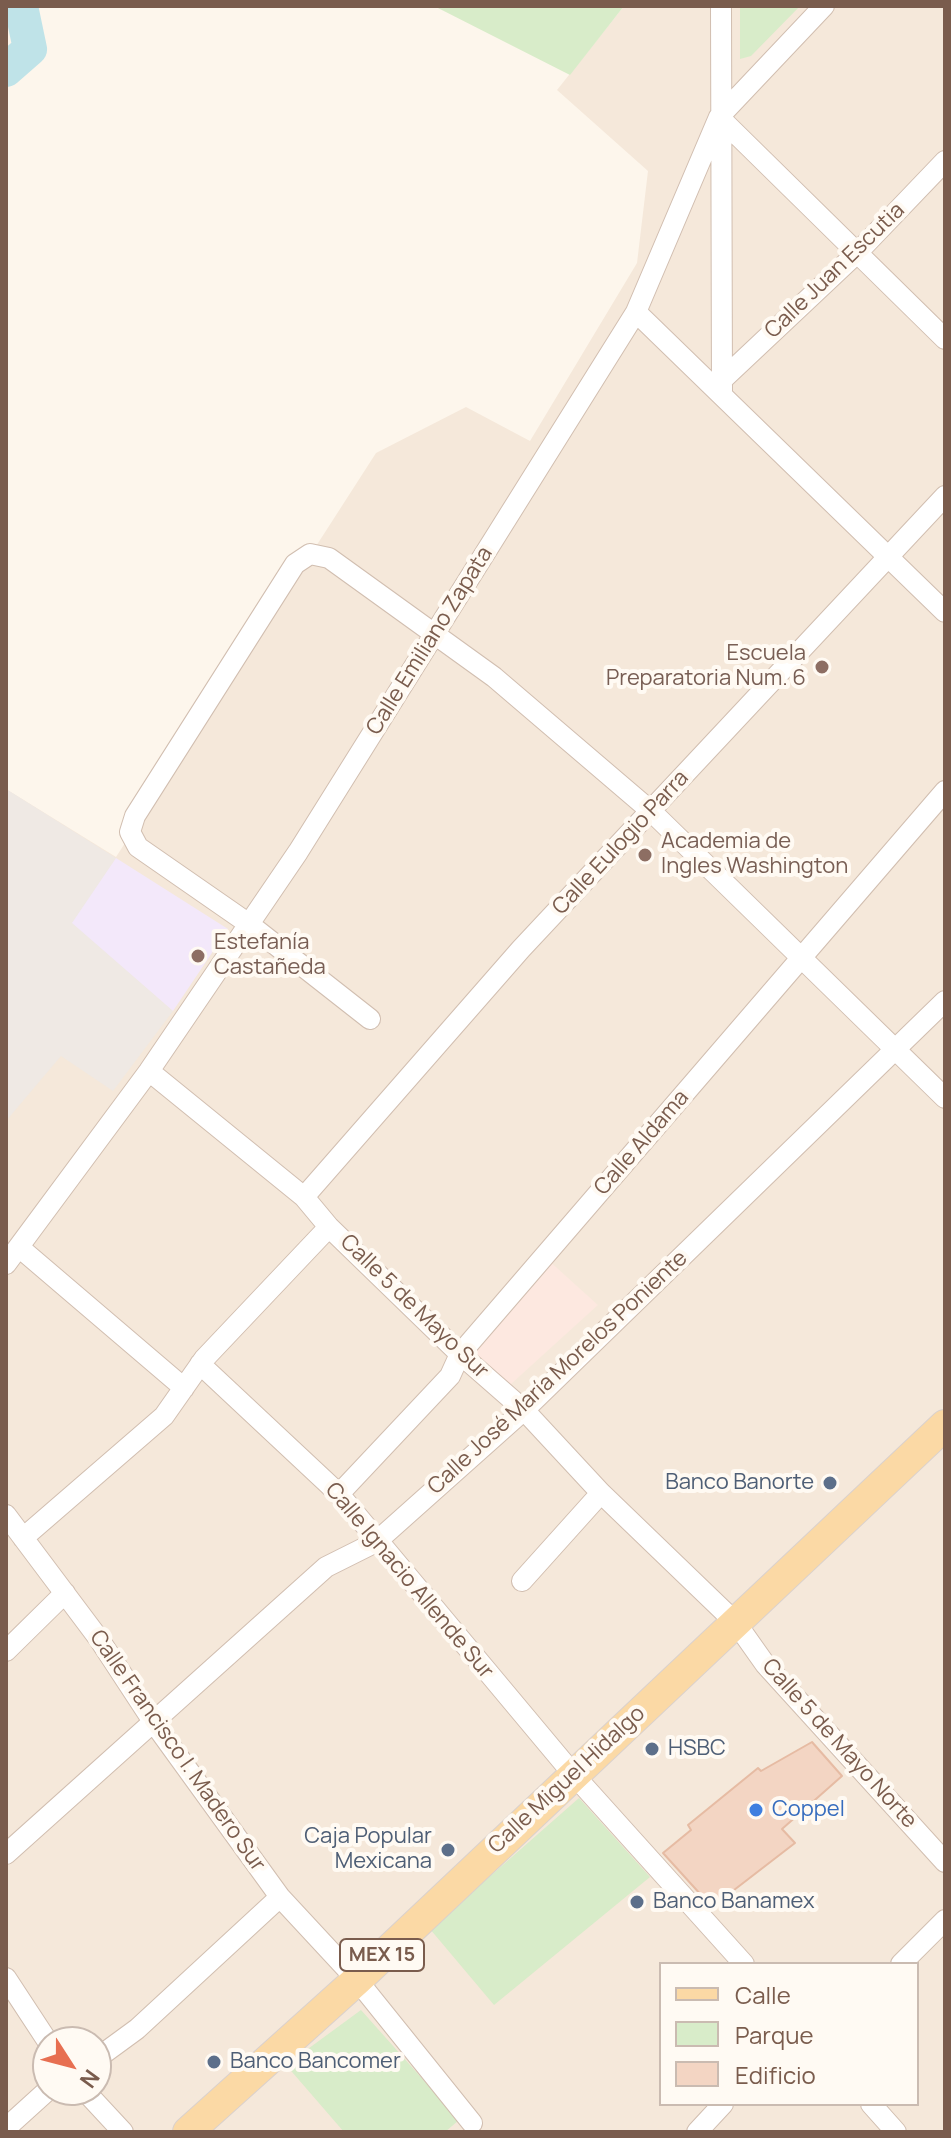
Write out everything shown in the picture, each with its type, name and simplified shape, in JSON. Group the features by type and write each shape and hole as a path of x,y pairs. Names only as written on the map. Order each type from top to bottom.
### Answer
{"main road":[{"name":"Calle Miguel Hidalgo","path":"188,2132 357,1980 945,1425"}],"street":[{"path":"721,6 722,387"},
{"name":"Calle Emiliano Zapata","path":"13,1256 149,1071 249,924 636,312 719,117 824,6"},
{"path":"719,117 945,339"},
{"name":"Calle Juan Escutia","path":"722,387 945,161"},
{"path":"636,312 722,387 886,557 945,612"},
{"name":"Calle Eulogio Parra","path":"304,1197 521,949 945,496"},
{"path":"370,1019 249,924 138,847 130,832 135,816 295,564 310,554 329,558 494,677 652,812 945,1098"},
{"name":"Calle Aldama","path":"339,1494 450,1376 460,1354 945,791"},
{"name":"Calle José María Morelos Poniente","path":"6,1854 326,1567 376,1542 524,1410 945,1001"},
{"name":"Calle 5 de Mayo Sur","path":"149,1071 304,1197 329,1227 460,1354 524,1410 601,1493 736,1623"},
{"path":"23,1538 164,1416 200,1364 329,1227"},
{"path":"13,1256 184,1388"},
{"name":"Calle Ignacio Allende Sur","path":"200,1364 339,1494 573,1774 742,1962"},
{"path":"522,1581 601,1493"},
{"name":"Calle Francisco I. Madero Sur","path":"6,1515 65,1593 154,1723 280,1897 357,1980 472,2123"},
{"path":"6,1651 65,1593"},
{"name":"Calle 5 de Mayo Norte","path":"736,1623 765,1664 945,1862"},
{"path":"112,2047 137,2029 280,1897"},
{"path":"903,1962 945,1920"},
{"path":"6,1978 38,2026"},
{"path":"6,2128 32,2104"},
{"path":"99,2106 123,2132"},
{"path":"697,2132 721,2106"},
{"path":"873,2106 896,2132"}],"shaded area":[{"path":"624,6 945,6 945,2132 6,2132 6,789 116,857 376,453 466,407 530,441 637,263 648,171 557,90"},
{"path":"6,789 116,858 73,923 173,1011 113,1091 61,1056 6,1121"},
{"path":"116,858 228,929 173,1011 72,923"},
{"path":"546,1258 598,1305 510,1385 471,1349"}],"green space":[{"path":"434,6 624,6 570,75"},
{"path":"740,6 800,6 751,56 740,59"},
{"path":"579,1798 650,1877 494,2005 430,1929"},
{"path":"361,2010 459,2120 445,2132 344,2132 286,2065"}],"building":[{"name":"Coppel","path":"812,1742 842,1776 782,1829 795,1843 712,1907 663,1853 691,1830 688,1825 758,1768 761,1771"}],"waterway":[{"path":"6,70 30,49 21,6"}],"place":[{"name":"Escuela Preparatoria Num. 6","path":"822,667"},
{"name":"Academia de Ingles Washington","path":"645,855"},
{"name":"Estefanía Castañeda","path":"198,956"},
{"name":"Banco Banorte","path":"830,1483"},
{"name":"HSBC","path":"652,1749"},
{"name":"Coppel","path":"756,1810"},
{"name":"Caja Popular Mexicana","path":"448,1850"},
{"name":"Banco Banamex","path":"637,1902"},
{"name":"Banco Bancomer","path":"214,2062"}]}
